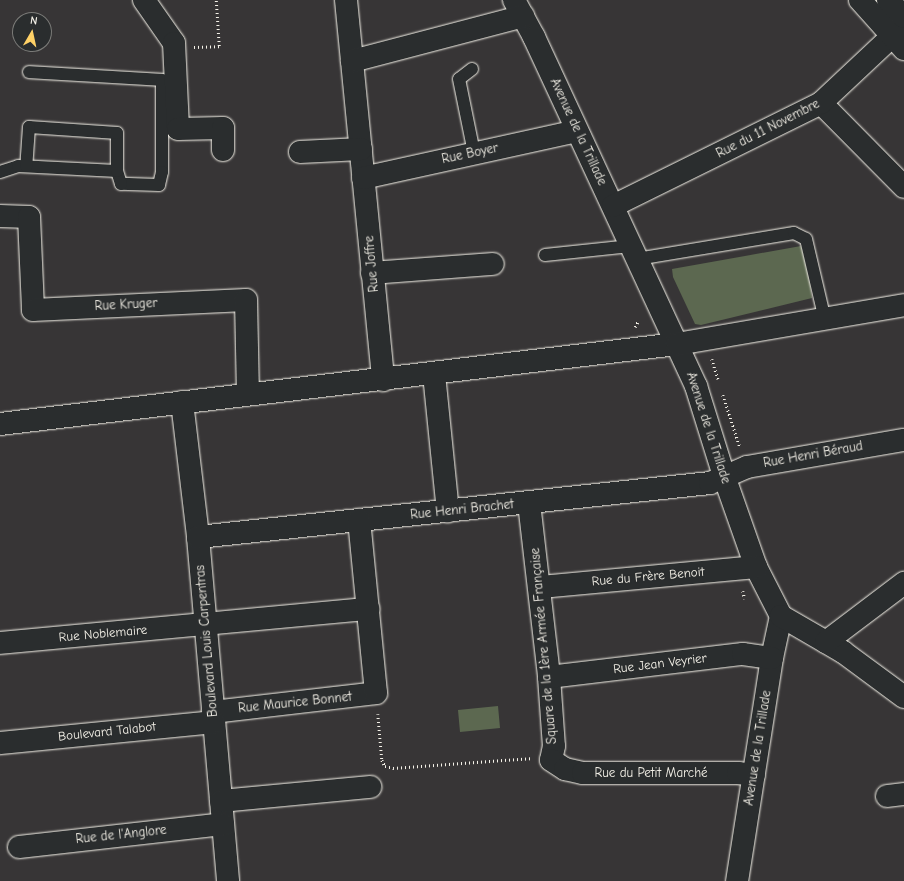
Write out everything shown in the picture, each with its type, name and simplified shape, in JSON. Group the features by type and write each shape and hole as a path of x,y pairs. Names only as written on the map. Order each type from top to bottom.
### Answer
{"street":[{"path":"144,0 174,47 178,129 223,128 223,150"},
{"name":"Rue Joffre","path":"346,0 383,380"},
{"path":"860,0 902,30"},
{"path":"888,0 902,30"},
{"path":"352,60 522,6"},
{"name":"Avenue de la Trillade","path":"522,6 577,131 696,386 724,476 756,566 781,616 772,658 737,881"},
{"name":"Rue du 11 Novembre","path":"613,206 821,103 902,30"},
{"path":"821,103 904,187"},
{"name":"Rue Boyer","path":"364,178 577,131"},
{"path":"300,152 360,149"},
{"name":"Rue Kruger","path":"0,216 29,217 33,310 246,300 248,394"},
{"path":"372,273 493,264"},
{"path":"0,424 248,394 434,374 677,344 825,320 904,305"},
{"path":"434,374 448,511"},
{"name":"Boulevard Louis Carpentras","path":"182,402 198,537 228,881"},
{"name":"Rue Henri Béraud","path":"724,476 747,467 904,440"},
{"name":"Rue Henri Brachet","path":"198,537 710,483 724,476"},
{"name":"Square de la 1ère Armée Française","path":"529,502 540,587 549,677 554,746 551,760"},
{"path":"359,520 376,693"},
{"name":"Rue du Frère Benoit","path":"540,587 756,566"},
{"path":"826,642 904,583"},
{"name":"Rue Noblemaire","path":"0,643 368,609"},
{"path":"781,616 826,642 904,697"},
{"name":"Rue Jean Veyrier","path":"549,677 743,654 772,658"},
{"name":"Rue Maurice Bonnet","path":"214,717 376,693"},
{"name":"Boulevard Talabot","path":"0,743 214,717"},
{"name":"Rue du Petit Marché","path":"551,760 564,769 583,773 738,773 754,775"},
{"path":"221,801 370,786"},
{"name":"Rue de l'Anglore","path":"19,846 222,824"}],"lane":[{"path":"877,0 902,30"},
{"path":"472,69 459,79 474,153"},
{"path":"26,166 29,127 118,133 117,171 121,184 159,185 162,172 162,80 29,72"},
{"path":"0,172 18,166 117,171"},
{"path":"545,255 634,252 794,233 806,239 825,320"}],"path":[{"path":"174,47 219,46 216,0"},
{"path":"710,353 720,386"},
{"path":"722,393 747,467"},
{"name":"Square de la 1ère Armée Française","path":"376,693 382,760 385,766 393,768 522,758 551,760"}],"green space":[{"path":"801,246 806,252 812,298 701,325 695,324 673,277 672,269"},
{"path":"498,706 500,728 460,732 458,710"}]}
